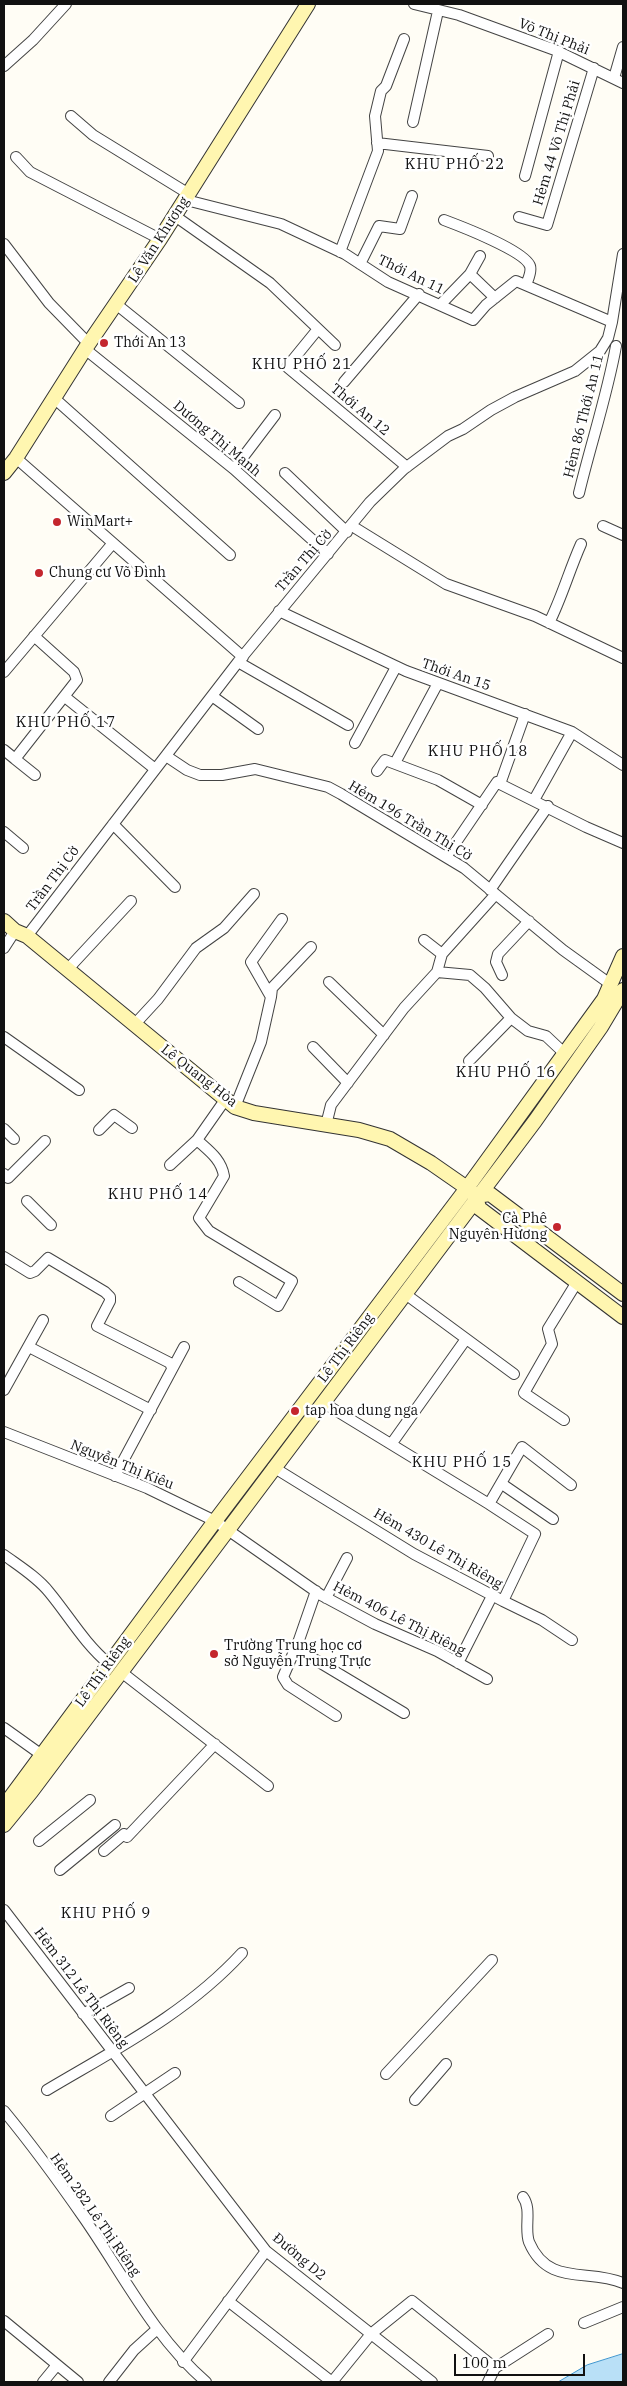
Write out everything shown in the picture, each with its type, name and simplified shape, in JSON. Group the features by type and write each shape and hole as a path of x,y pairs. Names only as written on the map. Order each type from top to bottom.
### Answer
{"street":[{"path":"5,62 33,40 66,4"},
{"name":"Lê Văn Khương","path":"4,473 16,458 87,346 175,216 308,4"},
{"name":"Võ Thị Phải","path":"414,4 459,15 559,52 619,81"},
{"path":"413,122 438,11"},
{"path":"340,252 378,151 375,116 381,91 386,86 404,40"},
{"path":"619,81 623,47"},
{"path":"525,176 559,52"},
{"name":"Hẻm 44 Võ Thị Phải","path":"519,217 547,225 594,68"},
{"name":"Thới An 11","path":"71,116 93,135 187,197 281,224 340,252 388,282 419,294 473,320 495,298 516,281 526,285"},
{"path":"377,143 488,156"},
{"path":"16,157 39,176 160,239"},
{"path":"360,264 379,226 398,230 401,228 412,196"},
{"path":"175,216 270,283 335,345"},
{"path":"444,220 494,241 526,260 530,271 526,285 612,322"},
{"name":"Dương Thị Mạnh","path":"4,244 49,303 87,346 234,468 328,554"},
{"name":"Trần Thị Cờ","path":"4,948 21,933 113,824 240,659 350,529 370,502 406,467 448,436 463,429 491,410 575,372 600,351 615,345 612,322 622,276 623,254"},
{"path":"441,304 470,274 480,256"},
{"path":"470,274 495,298"},
{"path":"344,382 419,294"},
{"path":"116,304 239,403"},
{"name":"Thới An 12","path":"318,329 287,367 406,467"},
{"name":"Hẻm 86 Thới An 11","path":"579,493 590,444 602,411 615,345"},
{"path":"54,398 230,555"},
{"path":"234,468 275,415"},
{"path":"16,458 113,543 240,659 348,724"},
{"path":"285,474 350,529 446,584 549,623 623,658"},
{"path":"603,526 623,535"},
{"path":"4,672 113,543"},
{"path":"549,623 563,594 565,579 581,544"},
{"name":"Thới An 15","path":"279,611 396,667 572,732 623,765"},
{"path":"15,759 77,680 76,673 34,636"},
{"path":"355,743 396,667"},
{"path":"395,763 438,683"},
{"path":"65,696 155,769"},
{"path":"212,696 258,729"},
{"path":"500,784 525,714"},
{"path":"534,800 572,732"},
{"path":"4,750 35,775"},
{"name":"Hẻm 196 Trần Thị Cờ","path":"166,756 187,770 200,775 222,775 254,769 328,787 358,803 464,868 562,950 606,981 618,986"},
{"path":"377,771 385,760 395,763 438,780 482,805"},
{"path":"446,857 497,782 548,806 586,827 623,843"},
{"path":"326,1125 331,1105 404,1008 437,972 442,954 492,892 548,806"},
{"path":"113,824 175,887"},
{"path":"4,832 23,848"},
{"path":"134,1025 158,1000 196,948 224,928 254,894"},
{"path":"67,970 130,901"},
{"path":"270,997 251,962 282,919"},
{"name":"Lê Quang Hòa","path":"4,921 230,1103 254,1113 359,1130 390,1139 472,1192 490,1194 623,1294"},
{"path":"502,975 496,962 498,954 529,921"},
{"path":"424,940 442,954"},
{"path":"170,1165 197,1140 230,1103 261,1042 272,988 310,947"},
{"name":"Lê Thị Riêng","path":"4,1825 47,1759 221,1525 472,1192 574,1066 602,1027 618,986 623,956"},
{"path":"437,972 470,975 486,988 511,1018 528,1031 546,1036 564,1052"},
{"path":"329,982 384,1035"},
{"name":"Lê Thị Riêng","path":"221,1525 273,1468 404,1293 564,1052 604,998 618,986"},
{"path":"469,1060 511,1018"},
{"path":"4,1036 79,1090"},
{"path":"314,1047 348,1083"},
{"path":"100,1130 114,1115 132,1128"},
{"path":"4,1129 14,1138"},
{"path":"197,1140 214,1154 223,1166 224,1176 199,1218 210,1231 292,1281 278,1306 240,1282"},
{"path":"4,1174 8,1178 45,1141"},
{"name":"Lê Quang Hòa","path":"472,1192 479,1208 623,1317"},
{"path":"27,1202 51,1225"},
{"path":"4,1257 30,1273 35,1271 48,1258 104,1292 110,1297 110,1301 97,1326 170,1363 172,1368"},
{"path":"564,1420 524,1392 552,1344 548,1329 577,1282"},
{"path":"404,1293 514,1374"},
{"path":"4,1390 24,1351 43,1320"},
{"path":"392,1443 466,1339"},
{"path":"28,1347 151,1410"},
{"path":"115,1476 184,1347"},
{"path":"322,1402 489,1504 522,1447 571,1485"},
{"name":"Nguyễn Thị Kiêu","path":"4,1432 147,1488 221,1525"},
{"name":"Hẻm 430 Lê Thị Riêng","path":"273,1468 414,1554 468,1580 503,1601 535,1534 489,1504"},
{"path":"502,1484 553,1518"},
{"name":"Hẻm 406 Lê Thị Riêng","path":"221,1525 326,1598 487,1679"},
{"path":"4,1555 32,1575 48,1591 92,1649 268,1786"},
{"path":"326,1598 348,1558"},
{"path":"316,1591 283,1677 288,1685 336,1716"},
{"path":"458,1663 492,1596"},
{"path":"503,1601 542,1620 572,1640"},
{"path":"298,1640 304,1653 404,1713"},
{"path":"4,1728 47,1759"},
{"path":"104,1851 126,1835 215,1744"},
{"name":"Lê Thị Riêng","path":"4,1806 47,1759"},
{"path":"39,1841 90,1800"},
{"path":"60,1870 115,1824"},
{"name":"Hẻm 312 Lê Thị Riêng","path":"4,1910 136,2082"},
{"path":"47,2090 176,2013 218,1979 242,1953"},
{"path":"386,2074 492,1960"},
{"path":"84,2014 129,1988"},
{"path":"415,2100 446,2064"},
{"path":"111,2116 175,2073"},
{"name":"Đường D2","path":"136,2082 266,2251 432,2382"},
{"name":"Hẻm 282 Lê Thị Riêng","path":"4,2111 84,2218 159,2333 183,2362 206,2382"},
{"path":"523,2197 527,2204 527,2234 535,2253 543,2264 567,2274 616,2280 623,2283"},
{"path":"183,2362 266,2251"},
{"path":"228,2301 332,2382 371,2334 412,2301 495,2368"},
{"path":"584,2323 623,2307"},
{"path":"4,2321 78,2382"},
{"path":"109,2382 134,2350 159,2333"},
{"path":"488,2382 495,2368 548,2334"},
{"path":"43,2382 57,2365"}],"water":[{"path":"623,2354 623,2382 558,2382 587,2365"}],"place":[{"name":"Thới An 13","path":"104,343"},
{"name":"WinMart+","path":"57,522"},
{"name":"Chung cư Võ Đình","path":"39,573"},
{"name":"Cà Phê Nguyên Hương","path":"557,1227"},
{"name":"tap hoa dung nga","path":"295,1411"},
{"name":"Trường Trung học cơ sở Nguyễn Trung Trực","path":"214,1654"}],"district":[{"name":"KHU PHỐ 22","path":"455,165"},
{"name":"KHU PHỐ 21","path":"302,365"},
{"name":"KHU PHỐ 17","path":"66,723"},
{"name":"KHU PHỐ 18","path":"478,752"},
{"name":"KHU PHỐ 16","path":"506,1073"},
{"name":"KHU PHỐ 14","path":"158,1195"},
{"name":"KHU PHỐ 15","path":"462,1463"},
{"name":"KHU PHỐ 9","path":"106,1914"}]}
